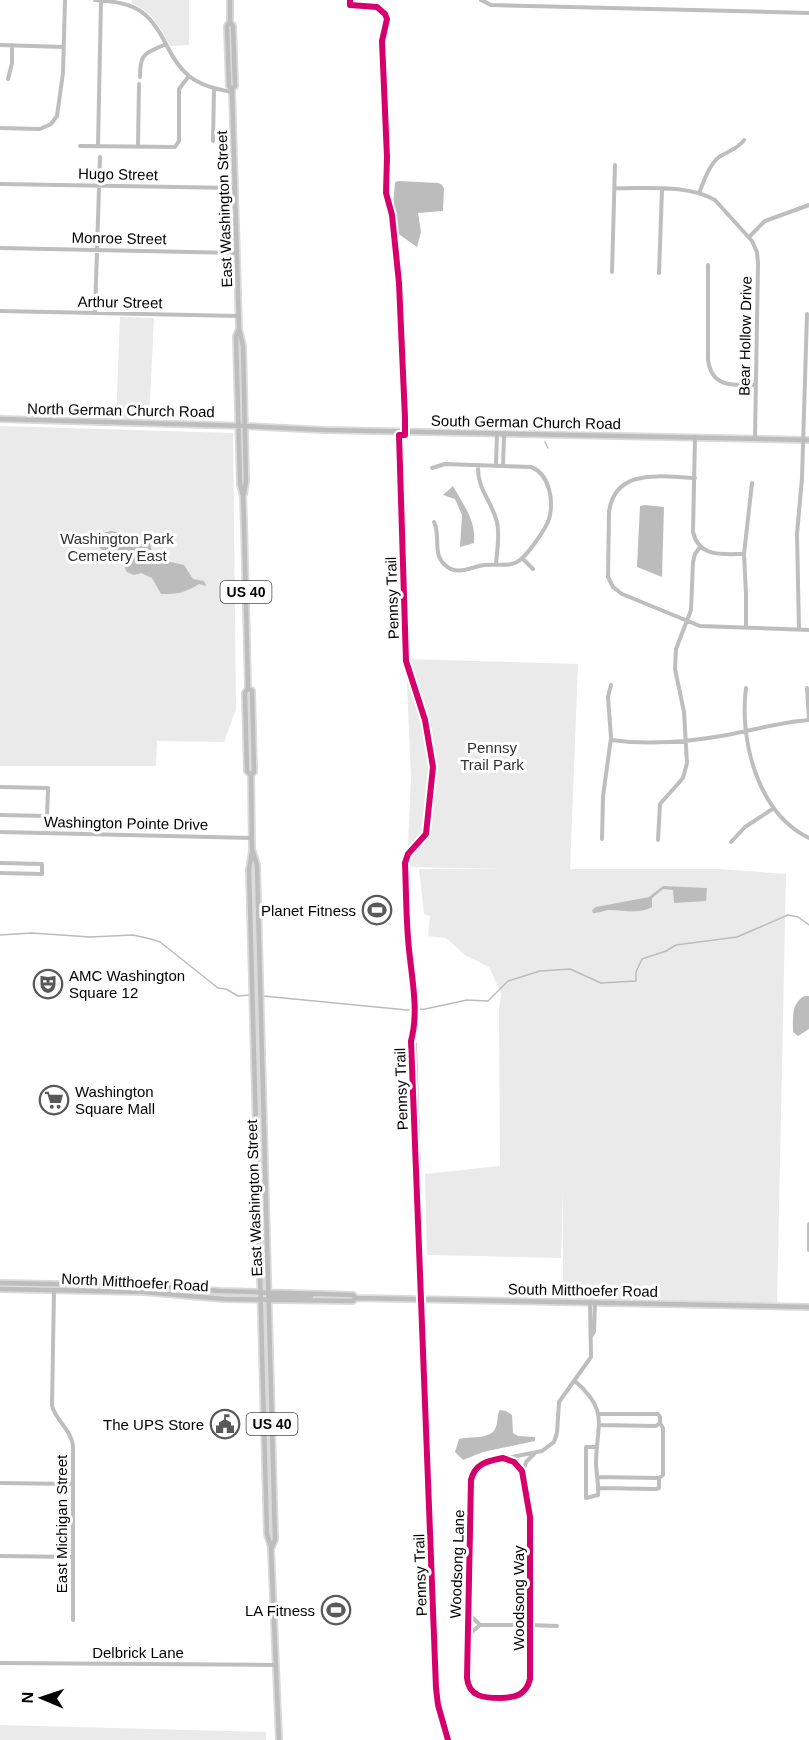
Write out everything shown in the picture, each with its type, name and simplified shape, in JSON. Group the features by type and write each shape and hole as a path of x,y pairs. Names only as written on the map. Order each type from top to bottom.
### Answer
{"main road":[{"name":"East Washington Street","path":"230,0 230,22 227,26 229,86 232,91 239,316 239,329 236,336 242,426 240,484 243,496 248,687 252,692 254,772 250,775 252,849 249,864 260,1292 266,1298"},
{"name":"North German Church Road","path":"0,420 242,426"},
{"name":"South German Church Road","path":"242,426 325,430 806,440"},
{"name":"East Washington Street","path":"252,849 257,864 266,1298 275,1540 272,1547"},
{"name":"North Mitthoefer Road","path":"0,1282 260,1292 266,1298"},
{"name":"North Mitthoefer Road","path":"0,1289 165,1293 211,1298 266,1298"},
{"name":"South Mitthoefer Road","path":"266,1298 316,1293 353,1295 356,1298 809,1307"},
{"name":"East Washington Street","path":"266,1298 260,1307 267,1534 272,1547 279,1740"},
{"name":"South Mitthoefer Road","path":"266,1298 353,1301 356,1298"}],"street":[{"path":"0,128 40,129 52,123 60,110 65,0"},
{"path":"95,0 123,3 141,11 157,27 176,63 189,76 202,84 232,91"},
{"path":"98,146 101,0"},
{"path":"481,0 489,5 809,13"},
{"path":"140,76 142,57 166,44"},
{"path":"0,45 64,47"},
{"path":"8,79 12,45"},
{"path":"80,146 172,148 176,146 179,89 189,76"},
{"path":"138,147 139,84"},
{"path":"213,141 214,88"},
{"path":"699,193 713,164 741,145 744,140"},
{"path":"95,313 100,157"},
{"path":"612,272 615,165"},
{"name":"Hugo Street","path":"0,184 235,188"},
{"path":"614,188 699,193 715,200 749,237 765,221 809,206"},
{"path":"659,273 662,190"},
{"name":"Bear Hollow Drive","path":"749,237 756,249 758,260 755,438"},
{"name":"Monroe Street","path":"0,248 237,253"},
{"path":"708,265 708,359 710,369 716,378 726,384 756,385"},
{"name":"Arthur Street","path":"0,311 239,316"},
{"path":"799,630 797,534 806,440 807,314"},
{"path":"496,466 497,433"},
{"path":"503,466 504,433"},
{"path":"695,437 693,532 700,547 714,554 744,554"},
{"path":"432,468 445,464 530,467 540,472 550,490 550,512 545,527 522,558 513,564 484,564 459,571 448,567 441,561 438,554 438,535 434,522"},
{"path":"478,465 479,483 490,502 497,524 496,564"},
{"path":"695,478 639,478 625,484 617,491 609,512 607,572 610,581 620,593 700,627 809,630"},
{"path":"802,478 809,478"},
{"path":"746,628 744,554 752,483"},
{"path":"658,840 660,804 681,780 687,764 684,712 675,669 676,649 691,609 693,562 700,547"},
{"path":"522,558 533,569"},
{"path":"602,839 603,796 611,740 608,697 611,685"},
{"path":"746,688 744,712 758,780 774,808 790,827 809,838"},
{"path":"611,740 642,742 686,740 809,720 807,688"},
{"path":"0,787 48,788 47,816 0,815"},
{"path":"731,842 745,827 774,808"},
{"name":"Washington Pointe Drive","path":"0,832 252,838"},
{"path":"0,863 42,864 42,874 0,873"},
{"path":"415,1044 423,1299"},
{"path":"809,1224 809,1250"},
{"name":"East Michigan Street","path":"54,1290 52,1406 54,1413 67,1429 72,1440 73,1620"},
{"path":"523,1474 526,1462 554,1442 557,1433 558,1403 590,1360 593,1302"},
{"path":"575,1381 595,1401 598,1414 596,1447 598,1495 586,1498 586,1447 596,1447"},
{"path":"598,1414 658,1414 663,1428 663,1475 659,1478 659,1488 598,1488"},
{"path":"599,1425 656,1426 660,1423"},
{"name":"Woodsong Lane","path":"498,1698 481,1697 469,1686 467,1678 472,1476 481,1464 537,1452"},
{"path":"503,1458 514,1462 523,1474"},
{"name":"Woodsong Way","path":"498,1698 518,1696 528,1686 530,1521 523,1474"},
{"path":"597,1477 659,1478"},
{"path":"0,1483 73,1484"},
{"path":"0,1556 73,1557"},
{"path":"467,1612 480,1625"},
{"path":"467,1636 480,1625 516,1625 530,1612"},
{"path":"516,1625 530,1638"},
{"path":"530,1625 557,1626"},
{"name":"Delbrick Lane","path":"0,1663 275,1665"}],"green space":[{"path":"132,0 189,0 189,45 170,46 155,21 132,3"},
{"path":"120,317 154,318 149,421 116,419"},
{"name":"Washington Park Cemetery East","path":"0,426 233,433 236,709 224,742 157,741 156,766 0,766"},
{"name":"Pennsy Trail Park","path":"406,659 578,664 570,869 719,869 786,874 777,1306 563,1302 563,1190 561,1258 427,1255 425,1174 500,1166 499,1011 501,993 489,967 465,955 446,938 428,936 430,916 424,914 419,869 503,869 407,867 411,778"},
{"path":"0,1725 266,1732 266,1740 0,1740"}],"shaded area":[{"path":"395,182 438,183 444,188 443,211 418,213 421,232 417,247 397,233 393,206"},
{"path":"453,486 468,513 474,535 474,543 460,547 462,515 455,499 443,495"},
{"path":"640,506 664,507 662,577 637,567"},
{"path":"111,531 149,539 153,556 184,565 193,579 204,581 206,586 199,584 181,592 161,594 152,578 141,573 134,575 127,572 119,557 100,549 98,537"},
{"path":"663,886 707,888 706,901 674,903 673,890 663,889 652,898 652,907 647,909 608,910 593,913 592,910 596,907 649,897"},
{"path":"804,996 809,996 809,1029 798,1036 793,1032 794,1012 797,1003"},
{"path":"500,1410 512,1415 513,1433 518,1436 535,1437 535,1441 483,1452 463,1460 455,1452 459,1439 488,1435 496,1426"}],"waterway":[{"path":"536,426 540,433"},
{"path":"545,442 548,448"},
{"path":"263,996 407,1010 425,1009 467,1000 488,1001 508,981 540,971 570,969 601,983 636,981 636,972 642,959 676,945 737,937 788,915 798,917 809,925"},
{"path":"0,935 32,933 90,937 133,935 151,939 160,942 218,988 226,989 238,996 249,995"}],"cycle path":[{"name":"Pennsy Trail","path":"350,0 350,5 377,7 387,19 382,41 387,157 386,193 392,215 399,283 405,418 405,435 399,435 406,661 425,720 433,767 426,834 408,854 405,863 407,929 415,1003 411,1041 436,1688 438,1705 448,1740"},
{"path":"503,1458 514,1462 522,1471 530,1517 530,1679 523,1692 510,1697 494,1698 474,1693 467,1678 471,1480 479,1466 503,1458"}],"place":[{"name":"Planet Fitness","path":"377,910"},
{"name":"AMC Washington Square 12","path":"48,984"},
{"name":"Washington Square Mall","path":"54,1100"},
{"name":"The UPS Store","path":"225,1424"},
{"name":"LA Fitness","path":"336,1610"}]}
